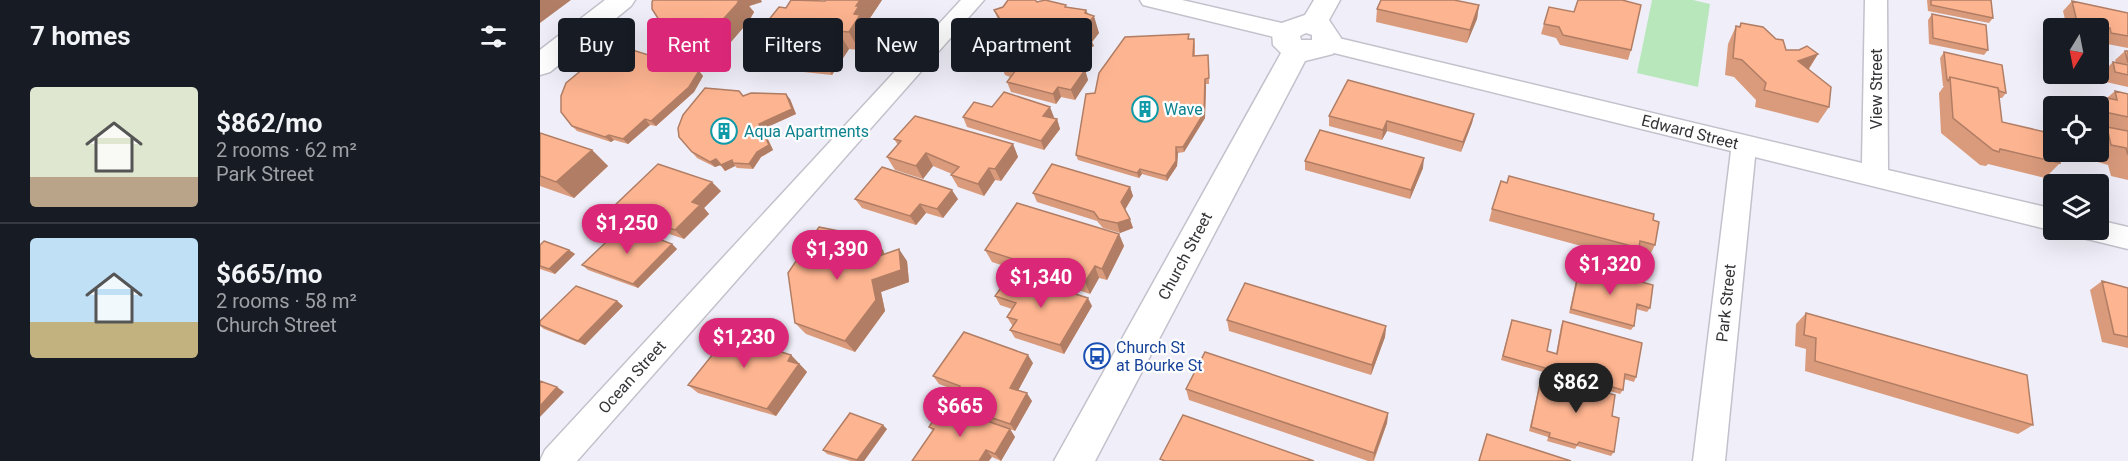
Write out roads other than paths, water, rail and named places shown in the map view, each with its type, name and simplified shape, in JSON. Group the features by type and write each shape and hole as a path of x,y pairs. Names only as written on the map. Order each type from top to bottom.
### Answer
{"street":[{"path":"540,65 622,0"},
{"name":"Ocean Street","path":"556,461 973,0"},
{"name":"Edward Street","path":"1151,0 2043,217"},
{"name":"Church Street","path":"1074,461 1327,0"},
{"name":"View Street","path":"1875,177 1876,0"},
{"name":"Park Street","path":"1708,461 1744,145"},
{"path":"2109,234 2128,238"}],"place":[{"name":"Wave","path":"1145,109"},
{"name":"Aqua Apartments","path":"724,131"},
{"name":"Church St at Bourke St","path":"1097,356"}]}
